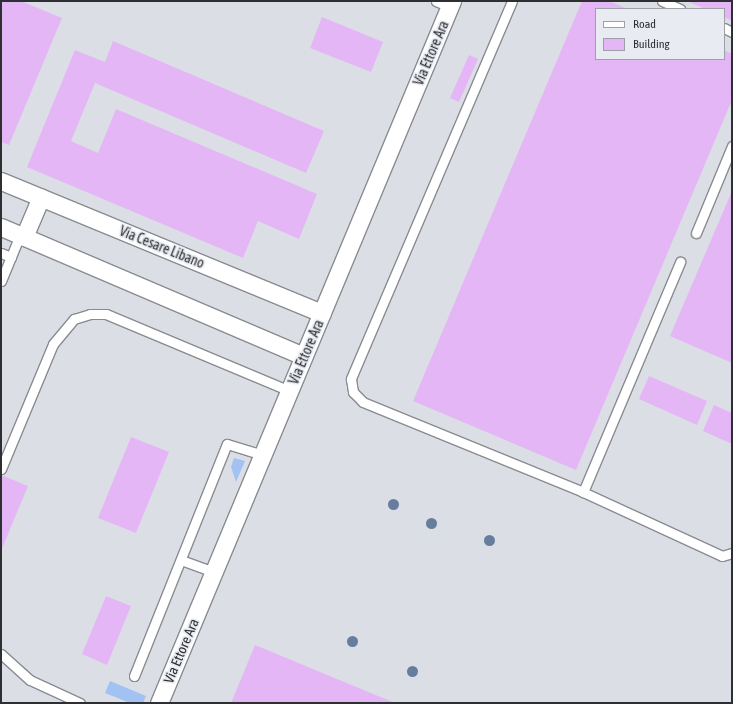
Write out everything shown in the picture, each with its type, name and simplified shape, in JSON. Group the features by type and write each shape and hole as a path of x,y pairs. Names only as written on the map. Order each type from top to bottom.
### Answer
{"street":[{"name":"Via Ettore Ara","path":"159,703 322,314 446,3"},
{"name":"Via Cesare Libano","path":"1,181 322,314"},
{"path":"22,236 41,197"},
{"path":"1,227 304,356"}],"lane":[{"path":"512,1 351,379 353,392 363,402 583,492 722,556 732,553"},
{"path":"662,1 678,8"},
{"path":"696,233 732,146"},
{"path":"1,281 11,256 22,236"},
{"path":"1,253 11,256"},
{"path":"583,492 680,262"},
{"path":"1,469 53,344 74,319 90,314 106,314 290,391"},
{"path":"134,676 227,444 263,455"},
{"path":"181,560 214,572"},
{"path":"1,654 30,680 80,703"}],"shaded area":[{"path":"234,458 245,461 236,482 231,467"},
{"path":"110,681 146,696 143,703 130,703 105,693"}],"building":[{"path":"1,1 21,1 62,18 9,145 1,142"},
{"path":"582,1 609,1 626,8 595,8 595,60 725,60 725,50 732,54 732,100 576,470 413,401"},
{"path":"687,1 732,1 732,21 725,18 725,8 703,8"},
{"path":"322,17 383,42 371,72 310,48"},
{"path":"113,41 324,131 306,173 95,83 71,141 98,153 116,109 317,194 299,239 258,221 243,258 27,167 75,50 105,62"},
{"path":"469,55 478,59 459,102 450,98"},
{"path":"732,191 732,363 670,336"},
{"path":"649,376 707,401 697,425 639,399"},
{"path":"714,405 732,413 732,444 703,431"},
{"path":"131,437 169,452 136,533 98,518"},
{"path":"1,475 28,486 1,551"},
{"path":"106,596 131,606 107,665 82,654"},
{"path":"255,645 395,703 231,703"}]}
